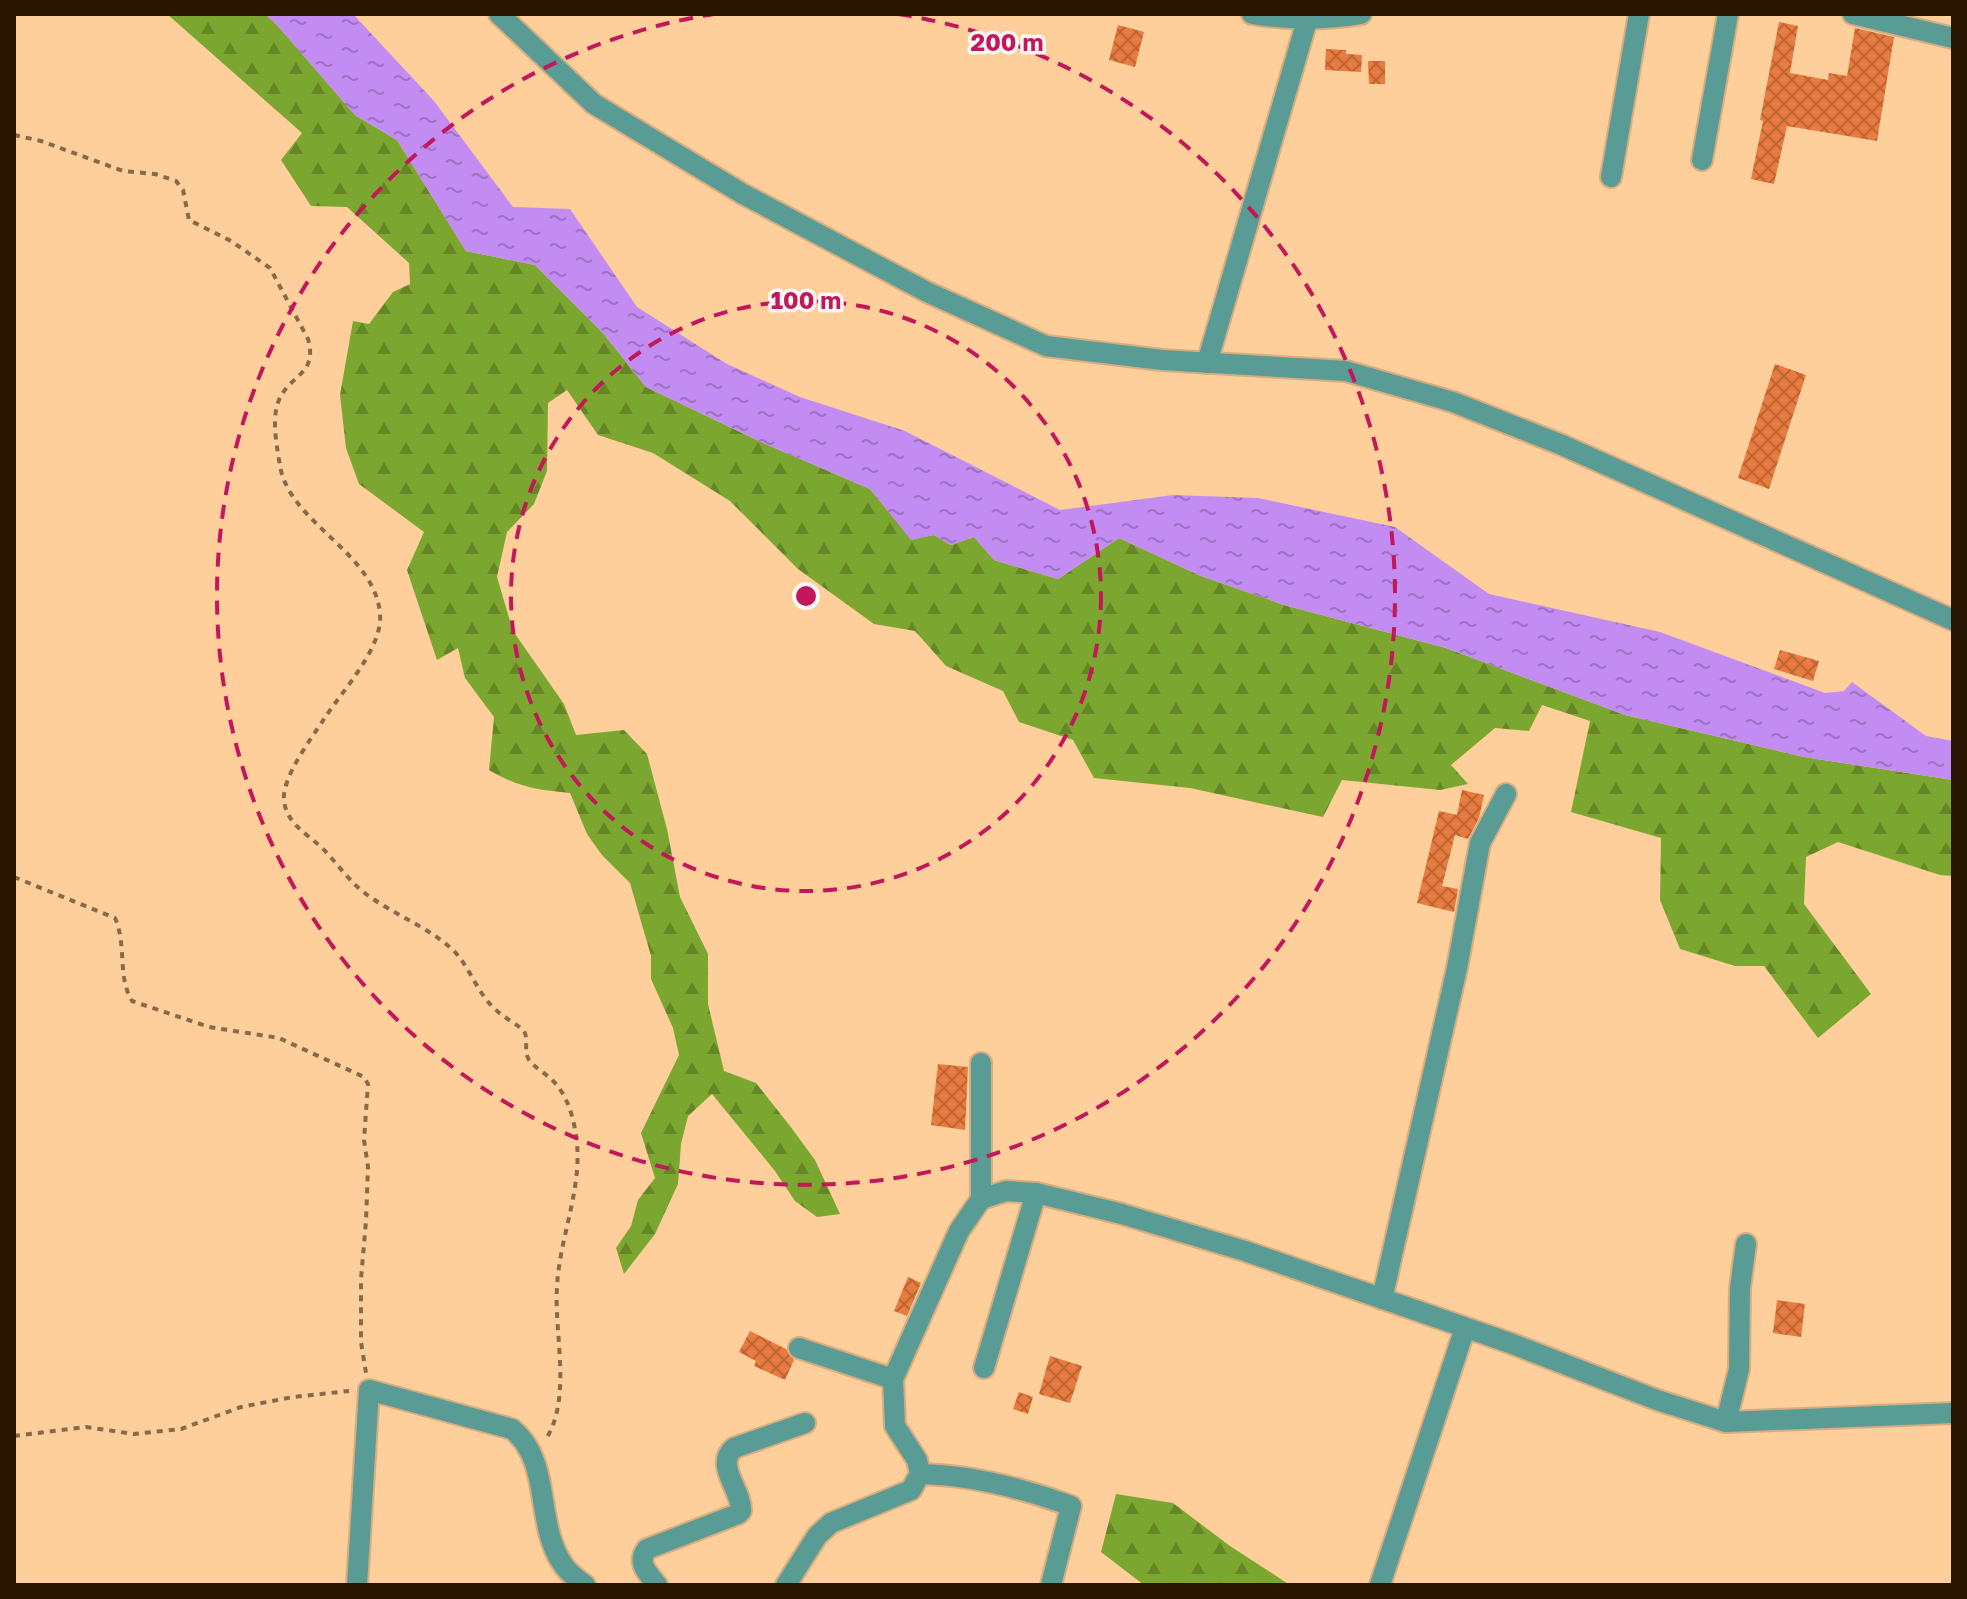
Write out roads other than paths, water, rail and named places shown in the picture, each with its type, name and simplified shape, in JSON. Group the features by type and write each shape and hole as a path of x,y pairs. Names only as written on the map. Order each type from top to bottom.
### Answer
{"street":[{"path":"499,14 594,104 743,194 927,292 1046,346 1162,360 1346,371 1453,402 1562,445 1953,620"},
{"path":"1252,14 1278,18 1361,14"},
{"path":"1611,177 1639,14"},
{"path":"1702,160 1728,14"},
{"path":"1853,14 1953,38"},
{"path":"1207,363 1308,17"},
{"path":"1382,1299 1457,968 1480,843 1506,794"},
{"path":"786,1585 817,1536 831,1523 911,1490 920,1474 917,1460 895,1426 893,1379 959,1231 981,1199 981,1063"},
{"path":"981,1199 1006,1191 1036,1193 1122,1214 1245,1251 1726,1422 1953,1413"},
{"path":"984,1368 1036,1193"},
{"path":"1726,1422 1739,1369 1740,1288 1746,1244"},
{"path":"1380,1585 1465,1328"},
{"path":"799,1348 893,1379"},
{"path":"357,1585 369,1390 512,1429 521,1436 533,1457 551,1539 562,1565 585,1585"},
{"path":"657,1585 642,1565 642,1555 647,1549 741,1511 739,1496 725,1464 728,1453 734,1448 805,1423"},
{"path":"920,1474 953,1475 1027,1490 1071,1506 1051,1585"}],"water":[{"path":"265,14 353,14 434,101 513,207 570,209 637,307 727,364 800,397 905,431 1060,510 1173,495 1258,498 1395,527 1489,594 1660,632 1825,693 1844,691 1852,682 1926,736 1953,741 1953,780 1804,757 1625,715 1446,648 1284,605 1201,576 1119,538 1058,579 994,560 974,537 951,545 934,535 911,540 870,489 646,387 603,333 535,265 466,251 397,140 355,115"}]}
